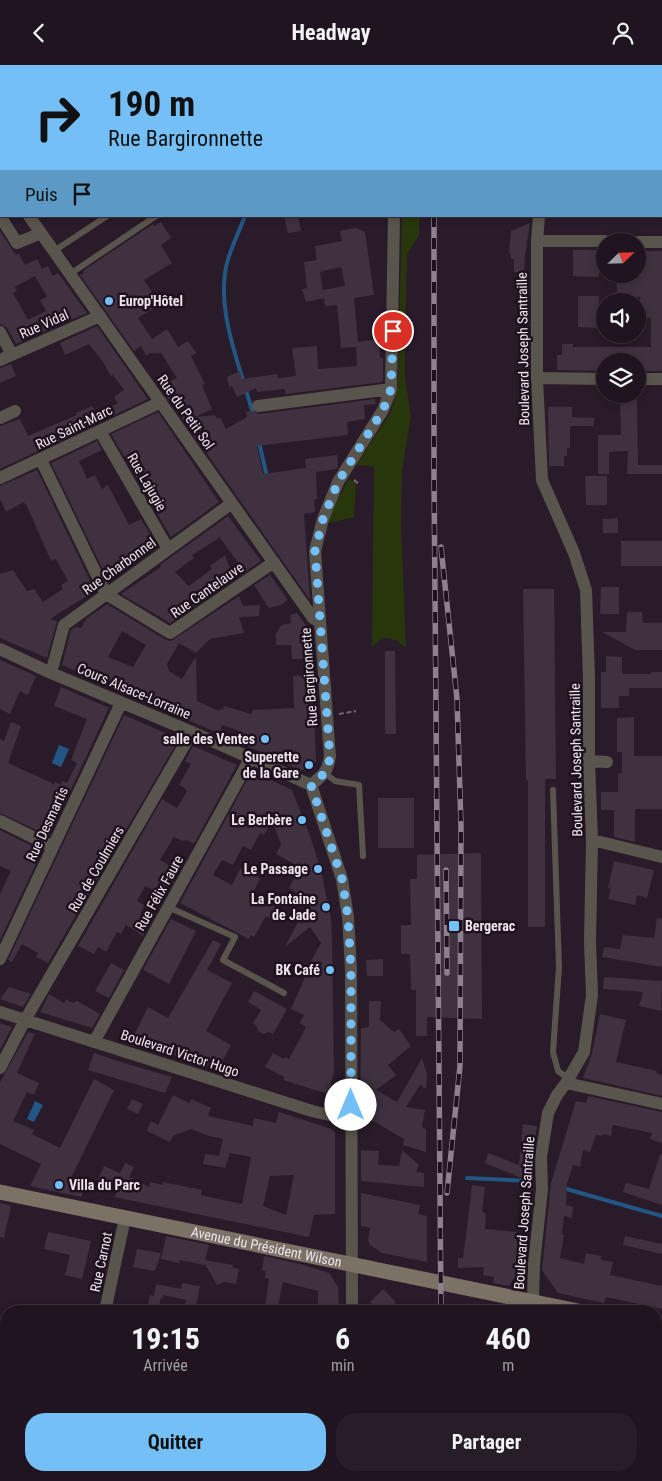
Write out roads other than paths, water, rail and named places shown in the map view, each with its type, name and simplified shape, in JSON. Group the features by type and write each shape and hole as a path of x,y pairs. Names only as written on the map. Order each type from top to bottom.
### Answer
{"main road":[{"name":"Avenue du Président Wilson","path":"0,1192 508,1297 531,1305"}],"street":[{"path":"1,217 17,243 41,233"},
{"name":"Rue du Petit Sol","path":"30,217 313,618 320,622"},
{"name":"Rue Bargironnette","path":"325,773 328,769 330,757 315,551 323,519 338,482 383,410 391,389 394,217"},
{"name":"Boulevard Joseph Santraille","path":"534,1305 534,1263 542,1189 541,1157 548,1113 557,1095 568,1081 584,1053 592,995 590,943 592,840 586,590 574,553 542,480 537,378 537,241 539,217"},
{"path":"537,241 596,241"},
{"path":"646,242 662,242"},
{"name":"Rue Vidal","path":"0,360 100,316"},
{"path":"0,332 12,355"},
{"path":"537,378 596,379"},
{"path":"646,379 662,379"},
{"path":"258,406 391,389"},
{"name":"Rue Saint-Marc","path":"0,477 161,402"},
{"path":"0,418 16,411"},
{"name":"Rue Lajugie","path":"100,431 168,549"},
{"path":"41,459 106,594"},
{"name":"Rue Charbonnel","path":"51,673 64,625 232,503"},
{"name":"Rue Cantelauve","path":"106,594 170,633 274,562"},
{"name":"Cours Alsace-Lorraine","path":"0,649 51,673 192,732 311,785"},
{"name":"Rue Desmartis","path":"0,959 121,703"},
{"name":"Rue de Coulmiers","path":"0,1068 25,1020 192,732"},
{"name":"Rue Félix Faure","path":"94,1042 250,759"},
{"path":"589,761 607,763"},
{"path":"325,773 311,785 342,879 348,917 351,970 352,1305"},
{"path":"0,821 53,847"},
{"path":"592,840 662,857"},
{"name":"Boulevard Victor Hugo","path":"0,1012 312,1111 351,1120"},
{"path":"568,1081 662,1104"},
{"name":"Rue Carnot","path":"106,1305 125,1218"}],"lane":[{"path":"54,251 105,217"},
{"path":"70,274 155,217"},
{"path":"325,773 335,781 359,785 363,856"},
{"path":"553,791 559,967 553,1053 558,1071 568,1081"},
{"path":"168,907 235,937 223,961 284,993"}],"water":[{"path":"59,745 69,749 61,767 52,763"},
{"path":"35,1101 43,1105 34,1122 27,1119"}],"waterway":[{"path":"245,217 227,263 224,281 224,300 236,359 253,414"},
{"path":"259,442 267,477"},
{"path":"467,1178 530,1181"},
{"path":"563,1188 662,1216"}],"railway":[{"path":"434,217 434,475 441,1305"},
{"path":"441,547 457,699 461,825 460,1066 447,1193"},
{"path":"446,870 447,973"}],"place":[{"name":"Europ'Hôtel","path":"109,301"},
{"name":"salle des Ventes","path":"265,739"},
{"name":"Superette de la Gare","path":"309,765"},
{"name":"Le Berbère","path":"302,820"},
{"name":"Le Passage","path":"318,869"},
{"name":"La Fontaine de Jade","path":"326,907"},
{"name":"Bergerac","path":"454,926"},
{"name":"BK Café","path":"330,970"},
{"name":"Villa du Parc","path":"59,1185"}]}
